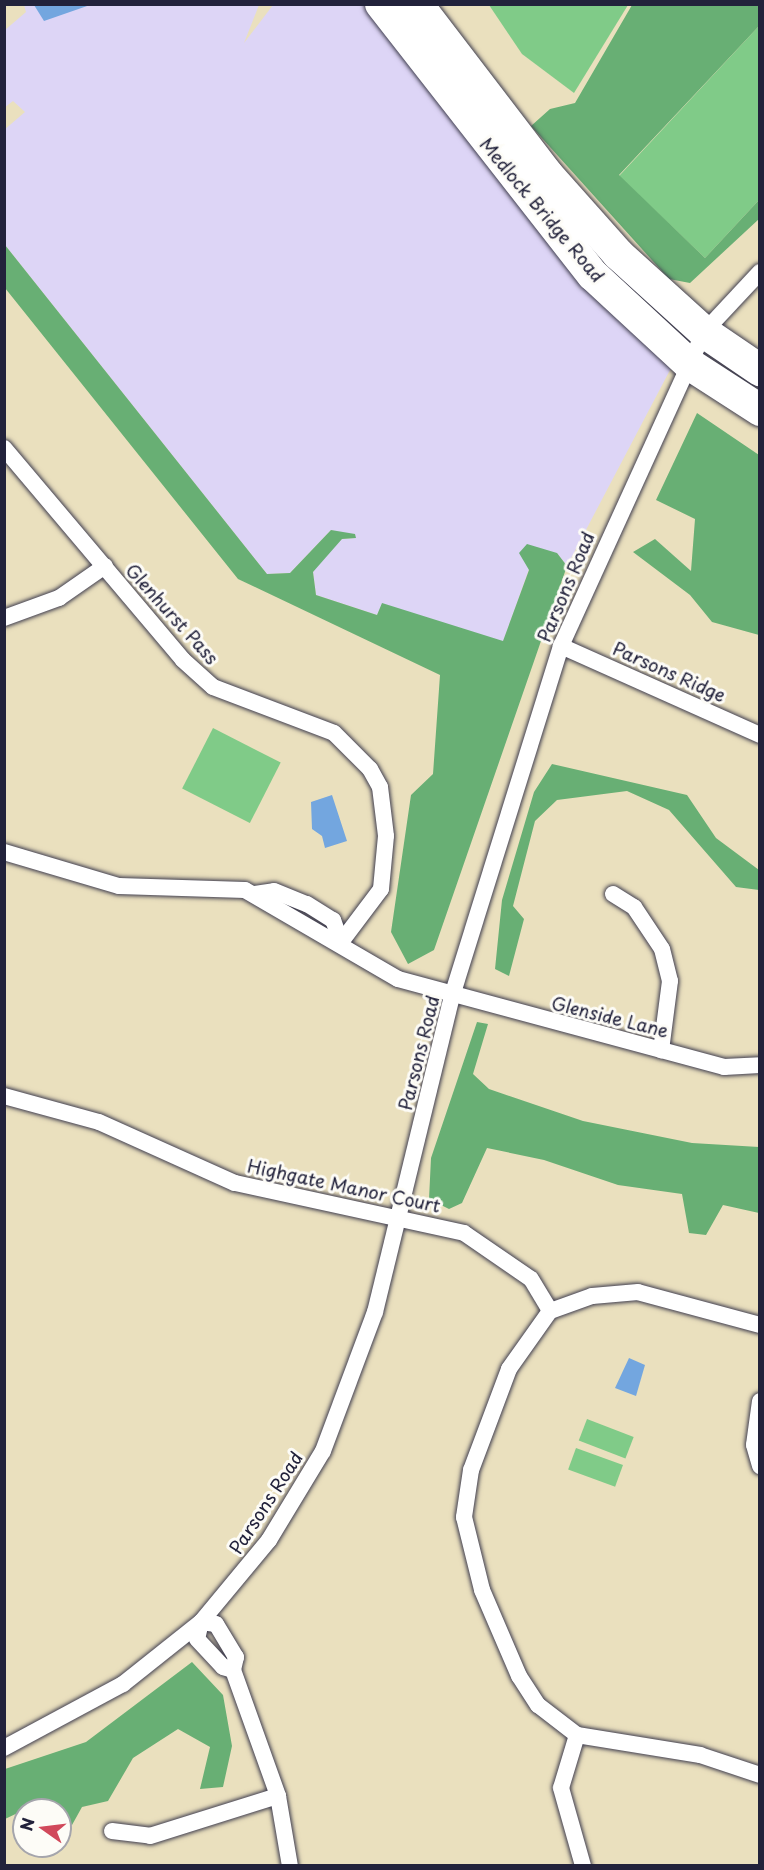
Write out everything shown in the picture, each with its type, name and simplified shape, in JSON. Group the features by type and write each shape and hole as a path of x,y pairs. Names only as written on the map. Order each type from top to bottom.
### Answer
{"highway":[{"name":"Medlock Bridge Road","path":"381,4 593,275 689,364 759,410"},
{"name":"Medlock Bridge Road","path":"417,4 547,174 618,254 704,332 759,370"}],"street":[{"name":"Parsons Road","path":"4,1748 123,1684 201,1622 269,1540 323,1451 357,1368 401,1217 452,996 561,646 704,332 759,272"},
{"name":"Glenhurst Pass","path":"4,448 213,687 334,734 370,769 380,787 386,836 381,889 341,942"},
{"path":"4,618 59,598 105,566"},
{"name":"Parsons Ridge","path":"561,646 759,735"},
{"path":"4,852 119,886 255,894 327,941 341,942 398,979 452,996"},
{"path":"613,894 634,907 654,929 662,949 670,981 661,1050"},
{"name":"Glenside Lane","path":"452,996 724,1066 759,1065"},
{"name":"Highgate Manor Court","path":"4,1096 99,1122 235,1183 401,1217 464,1233 508,1259 531,1279 550,1311"},
{"path":"759,1324 638,1292 592,1296 550,1311 509,1369 471,1470 464,1517 482,1590 519,1676 538,1705 577,1735 700,1755 759,1775"},
{"path":"759,1401 754,1445 759,1466"},
{"path":"201,1622 197,1639 223,1668 233,1670 278,1796 290,1866"},
{"path":"577,1735 561,1788 584,1866"},
{"path":"112,1831 150,1836 278,1796"}],"shaded area":[{"path":"24,5 259,5 244,43 273,5 413,5 690,332 567,566 557,553 529,569 503,642 382,604 377,615 316,595 313,572 323,556 342,539 355,538 331,530 290,573 267,574 5,245 4,130 25,112 13,101 4,108 5,30 26,12"}],"green space":[{"path":"489,5 628,5 574,93 522,54"},
{"path":"632,5 759,5 759,26 619,175 705,258 759,200 759,219 690,283 669,279 531,126 550,109 575,103"},
{"path":"759,26 759,200 705,258 619,176"},
{"path":"5,245 267,574 290,573 331,530 355,534 356,538 342,539 313,572 316,595 377,615 382,603 503,641 529,570 519,553 527,544 557,553 567,566 434,950 408,964 391,932 411,795 433,774 440,675 238,579 5,288"},
{"path":"697,413 759,455 759,635 712,622 690,595 633,552 655,539 691,571 695,519 656,500"},
{"path":"213,728 281,763 250,823 182,789"},
{"path":"552,764 687,795 716,838 759,870 759,890 736,887 669,810 627,791 557,800 535,821 513,906 524,919 509,976 495,969 502,900 534,792"},
{"path":"477,1022 488,1024 473,1074 489,1089 583,1121 692,1143 759,1147 759,1213 723,1205 706,1235 689,1233 682,1194 618,1185 544,1160 487,1148 462,1203 449,1209 429,1199 431,1158"},
{"path":"587,1419 634,1437 625,1458 579,1440"},
{"path":"576,1448 623,1465 615,1487 568,1470"},
{"path":"192,1662 223,1695 232,1746 223,1787 200,1789 210,1747 178,1729 133,1758 108,1801 82,1807 72,1825 72,1798 12,1798 12,1816 5,1819 5,1769 86,1742"}],"water":[{"path":"34,5 90,5 44,21"},
{"path":"332,795 347,841 325,848 322,836 312,829 311,802"},
{"path":"629,1358 645,1365 636,1396 615,1388"}]}
